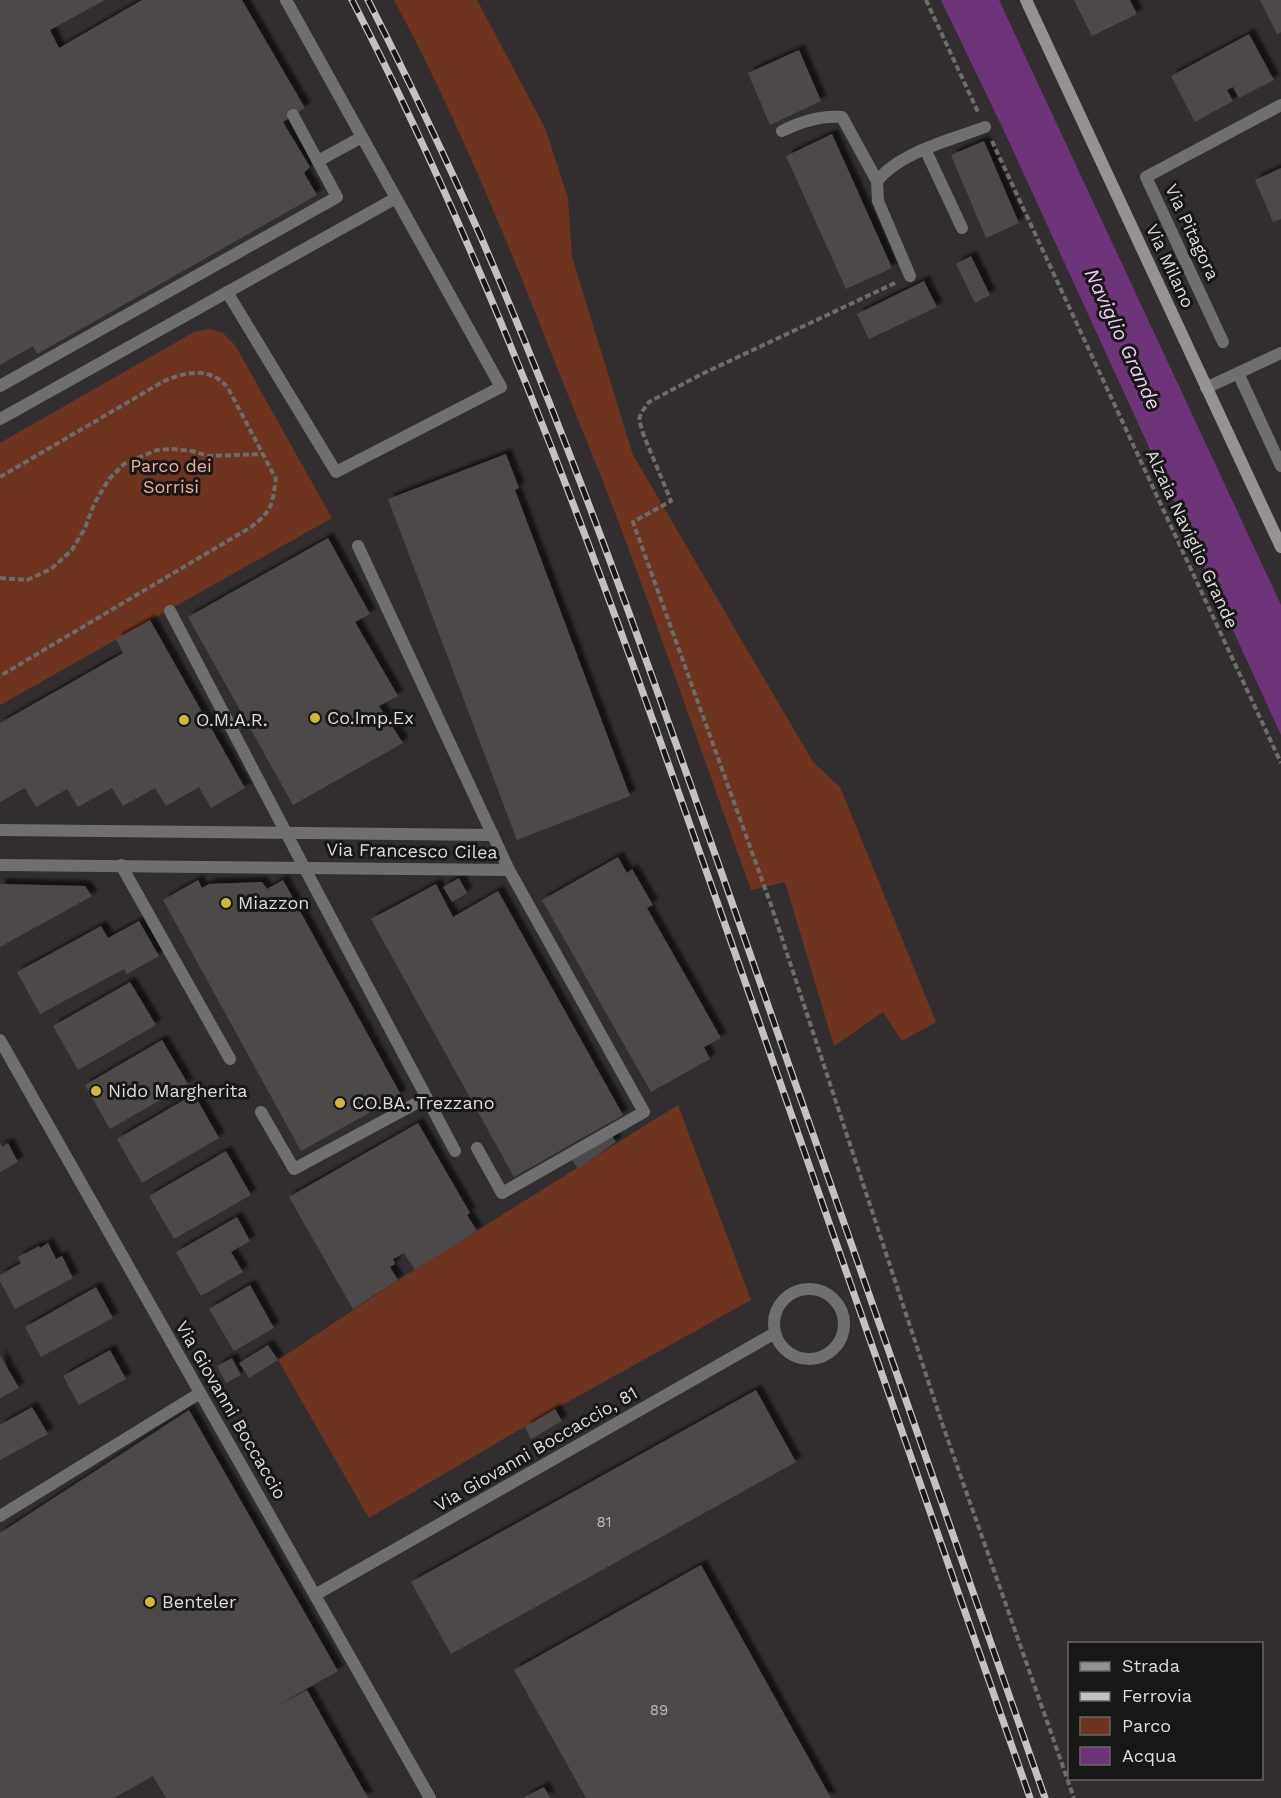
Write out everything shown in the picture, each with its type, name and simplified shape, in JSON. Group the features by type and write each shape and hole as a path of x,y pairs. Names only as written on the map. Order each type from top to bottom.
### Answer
{"main road":[{"name":"Via Milano","path":"1026,0 1281,547"}],"street":[{"path":"227,292 336,472 501,387 286,0"},
{"name":"Via Pitagora","path":"1223,342 1146,177 1281,105"},
{"path":"0,386 337,197 293,115"},
{"path":"782,131 798,123 830,116 842,117 877,181"},
{"path":"910,276 878,201 877,181 888,168 925,149 985,127"},
{"path":"318,161 362,136"},
{"path":"925,149 962,228"},
{"path":"0,419 396,198"},
{"path":"1206,388 1281,353"},
{"path":"1238,373 1281,465"},
{"path":"358,546 493,835"},
{"path":"170,611 455,1151"},
{"name":"Via Francesco Cilea","path":"0,830 493,835 509,870 0,865"},
{"path":"121,865 230,1059"},
{"path":"477,1148 502,1193 644,1112 509,870"},
{"name":"Via Giovanni Boccaccio","path":"0,1041 430,1798"},
{"path":"261,1112 294,1169 426,1098"},
{"path":"820,1290 838,1303 843,1313 842,1336 837,1346 819,1358 797,1357 787,1352 775,1333 776,1312 789,1295 798,1291 820,1290"},
{"name":"Via Giovanni Boccaccio, 81","path":"315,1595 775,1333"},
{"path":"0,1516 200,1393"}],"path":[{"name":"Alzaia Naviglio Grande","path":"926,0 1281,763"},
{"path":"910,276 702,374 649,402 639,420 671,501 633,522 771,905 942,1423 1074,1798"},
{"path":"0,477 164,381 178,375 204,373 220,378 228,388 276,479 272,504 260,520 0,676"},
{"path":"0,578 27,580 51,569 72,550 86,528 94,504 109,479 124,464 132,460 157,450 172,449 209,456 264,454"}],"green space":[{"path":"394,0 477,0 545,128 568,198 572,257 633,455 813,762 840,787 936,1022 902,1041 883,1012 834,1046 785,882 751,890 621,527 521,276 440,90"},
{"name":"Parco dei Sorrisi","path":"210,329 223,333 235,345 332,518 0,705 0,443 196,331"},
{"path":"678,1105 751,1300 555,1409 369,1518 278,1360 398,1280"}],"water":[{"name":"Naviglio Grande","path":"941,0 999,0 1281,605 1281,735 1005,133"}],"building":[{"path":"0,0 105,0 50,30 59,48 142,0 242,0 305,108 283,122 310,167 304,173 317,195 37,354 33,346 0,365"},
{"path":"1074,0 1130,0 1137,14 1092,36"},
{"path":"1260,0 1281,0 1281,32 1277,34"},
{"path":"1249,34 1274,80 1239,98 1233,87 1227,90 1233,101 1195,122 1171,76"},
{"path":"799,50 821,101 770,125 748,73"},
{"path":"832,134 892,268 846,289 786,156"},
{"path":"984,141 1019,223 986,238 951,155"},
{"path":"1281,168 1281,219 1273,222 1255,180"},
{"path":"971,256 990,295 975,303 956,264"},
{"path":"924,281 937,307 869,339 857,314"},
{"path":"506,454 519,488 515,490 630,796 517,840 388,499"},
{"path":"328,538 370,614 355,622 398,696 379,706 403,743 293,805 188,617"},
{"path":"150,620 245,788 211,808 199,787 166,806 155,788 123,806 112,788 78,807 67,789 36,807 25,788 0,802 0,723 123,653 116,639"},
{"path":"618,857 627,873 632,869 653,905 647,908 721,1038 704,1047 710,1059 651,1092 542,900"},
{"path":"459,878 467,893 452,902 443,887"},
{"path":"198,880 202,888 209,884 262,882 267,889 283,880 401,1095 301,1151 163,900"},
{"path":"0,884 85,886 92,896 0,947"},
{"path":"436,884 453,917 498,891 623,1115 514,1177 371,919"},
{"path":"139,921 159,956 127,974 124,969 40,1014 17,972 101,926 108,938"},
{"path":"130,982 156,1025 78,1070 53,1026"},
{"path":"162,1040 188,1084 110,1129 85,1085"},
{"path":"194,1094 219,1138 142,1183 117,1139"},
{"path":"418,1123 470,1213 467,1215 477,1231 415,1270 404,1253 393,1259 395,1264 390,1267 398,1280 353,1309 289,1197"},
{"path":"611,1134 616,1142 578,1169 572,1160"},
{"path":"0,1143 2,1147 8,1143 18,1162 0,1172"},
{"path":"226,1151 251,1195 174,1239 149,1196"},
{"path":"237,1217 250,1241 231,1252 243,1272 201,1296 176,1252"},
{"path":"48,1243 56,1259 62,1256 73,1278 15,1309 0,1281 0,1275 21,1263 18,1257"},
{"path":"250,1285 274,1328 234,1351 209,1309"},
{"path":"96,1287 113,1318 41,1357 25,1327"},
{"path":"268,1345 278,1360 249,1378 239,1363"},
{"path":"110,1350 126,1379 79,1405 63,1376"},
{"path":"0,1355 19,1388 0,1398"},
{"path":"232,1358 241,1375 226,1383 217,1366"},
{"path":"756,1390 796,1462 451,1654 411,1582"},
{"path":"32,1407 48,1434 0,1460 0,1425"},
{"path":"555,1409 562,1421 531,1439 525,1427"},
{"name":"Benteler","path":"189,1410 338,1671 275,1707 307,1690 368,1798 166,1798 153,1776 114,1798 0,1798 0,1533"},
{"path":"701,1565 831,1798 586,1798 514,1670"},
{"path":"544,1787 550,1798 523,1798"}],"railway":[{"path":"352,0 407,110 458,222 506,335 596,565 721,913 1030,1798"},
{"path":"368,0 480,235 585,494 680,756 1045,1798"}],"place":[{"name":"Co.Imp.Ex","path":"315,718"},
{"name":"O.M.A.R.","path":"184,720"},
{"name":"Miazzon","path":"226,903"},
{"name":"Nido Margherita","path":"96,1091"},
{"name":"CO.BA. Trezzano","path":"340,1103"},
{"name":"Benteler","path":"150,1602"}]}
